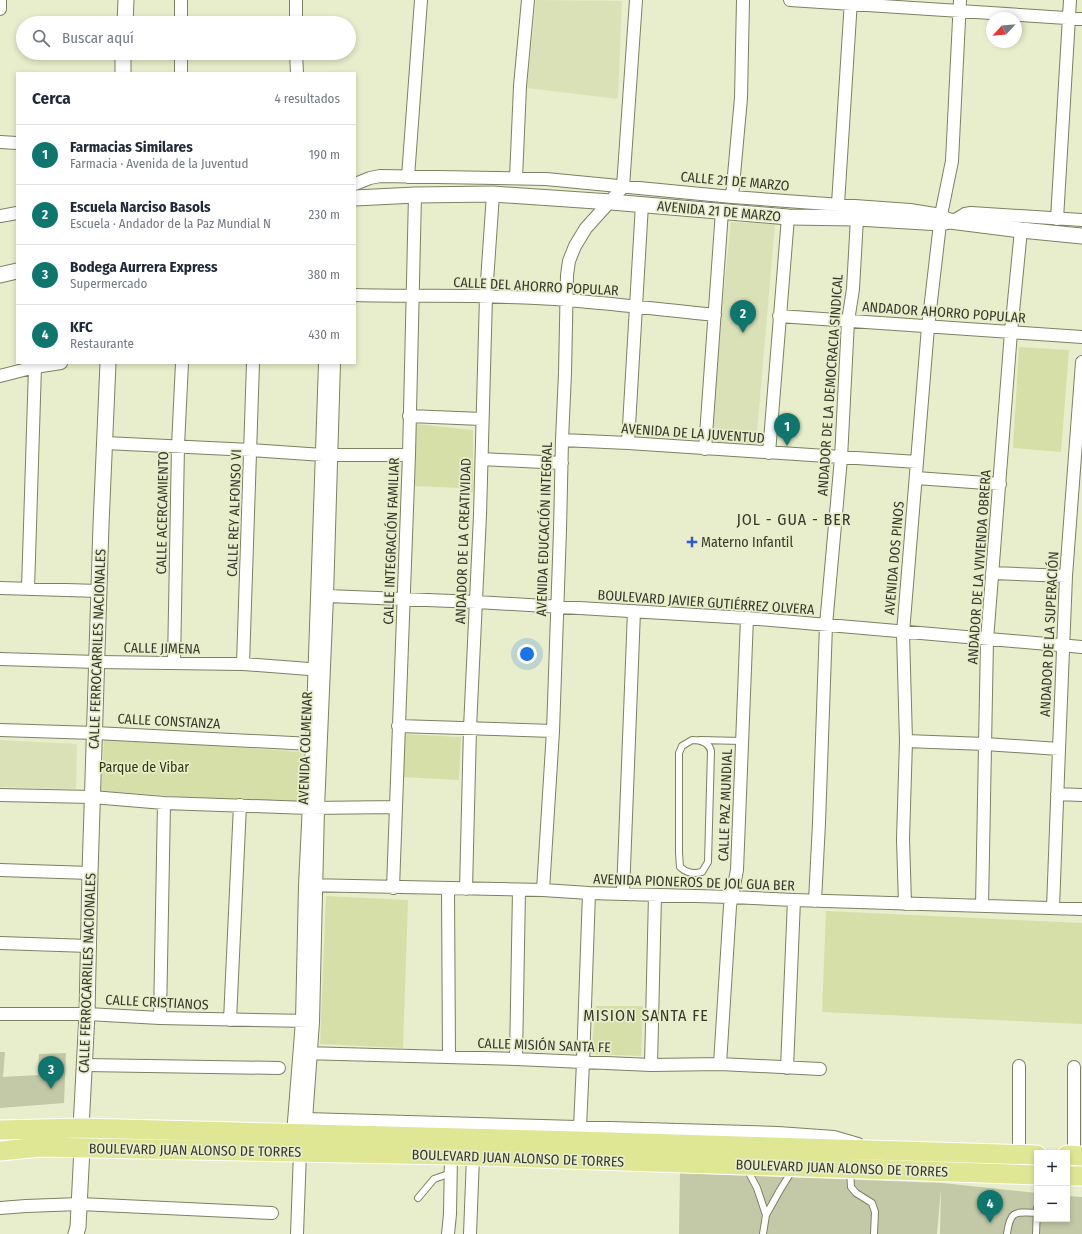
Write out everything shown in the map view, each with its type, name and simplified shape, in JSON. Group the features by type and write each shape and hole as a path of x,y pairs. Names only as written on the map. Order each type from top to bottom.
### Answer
{"main road":[{"name":"BOULEVARD JUAN ALONSO DE TORRES","path":"0,1130 81,1128 301,1129 577,1141 1028,1155"},
{"name":"BOULEVARD JUAN ALONSO DE TORRES","path":"0,1151 40,1147 300,1152 451,1164 473,1157 1034,1175"},
{"path":"1070,1176 1082,1176"}],"street":[{"path":"0,0 0,9"},
{"path":"125,16 126,0"},
{"path":"181,16 182,0"},
{"path":"296,0 296,16"},
{"path":"408,176 421,0"},
{"path":"516,178 520,86 528,0"},
{"path":"623,187 636,0"},
{"path":"732,197 741,98 743,0"},
{"path":"790,0 960,6 1082,19"},
{"path":"1057,219 1070,0"},
{"path":"838,204 851,2"},
{"name":"AVENIDA DOS PINOS","path":"905,904 903,839 906,741 904,632 928,327 947,220 952,161 960,6"},
{"path":"123,60 123,72"},
{"path":"181,60 181,72"},
{"path":"296,60 297,72"},
{"path":"0,142 16,143"},
{"name":"CALLE 21 DE MARZO","path":"356,184 380,176 516,178 732,197 910,210 947,220"},
{"name":"AVENIDA EDUCACIÓN INTEGRAL","path":"543,890 553,731 567,276 569,261 575,246 586,228 623,187"},
{"name":"AVENIDA 21 DE MARZO","path":"356,198 416,195 492,194 642,204 788,217 947,220 1021,230 1082,236"},
{"name":"ANDADOR DE LA CREATIVIDAD","path":"466,889 470,728 477,602 482,459 486,296 492,194"},
{"name":"CALLE INTEGRACIÓN FAMILIAR","path":"393,888 409,455 412,296 416,195"},
{"path":"628,443 642,204"},
{"path":"705,449 722,211"},
{"path":"0,216 16,213"},
{"path":"947,220 971,213 1082,220"},
{"path":"769,453 788,217"},
{"name":"ANDADOR DE LA DEMOCRACIA SINDICAL","path":"815,901 826,625 841,458 848,321 857,218"},
{"name":"ANDADOR DE LA VIVIENDA OBRERA","path":"982,906 987,640 1011,332 1021,230"},
{"path":"0,275 16,272"},
{"name":"CALLE DEL AHORRO POPULAR","path":"356,295 486,296 567,300 715,315"},
{"name":"ANDADOR AHORRO POPULAR","path":"780,316 1082,337"},
{"name":"ANDADOR DE LA SUPERACIÓN","path":"1054,908 1066,576 1078,490 1082,362"},
{"path":"0,376 35,366 52,364"},
{"name":"CALLE FERROCARRILES NACIONALES","path":"81,1128 88,1014 92,797 108,364"},
{"name":"CALLE ACERCAMIENTO","path":"174,663 178,446 182,364"},
{"name":"CALLE REY ALFONSO VI","path":"244,664 253,364"},
{"name":"AVENIDA COLMENAR","path":"313,808 312,744 327,596 327,455 325,364"},
{"name":"AVENIDA COLMENAR","path":"301,1129 307,1021 313,808 327,455 334,364"},
{"path":"28,589 35,366"},
{"path":"410,416 482,419"},
{"name":"AVENIDA DE LA JUVENTUD","path":"562,440 917,462"},
{"path":"105,443 327,455 409,455"},
{"path":"482,459 562,463"},
{"path":"916,478 1000,484"},
{"path":"992,573 1066,576"},
{"path":"0,588 99,591"},
{"name":"BOULEVARD JAVIER GUTIÉRREZ OLVERA","path":"327,596 403,598 747,618 1082,648"},
{"path":"623,894 634,611"},
{"name":"CALLE PAZ MUNDIAL","path":"720,1064 731,897 736,881 737,870 747,618"},
{"name":"CALLE JIMENA","path":"0,659 244,664 319,669"},
{"path":"398,726 553,731"},
{"name":"CALLE CONSTANZA","path":"0,730 95,732 312,744"},
{"path":"906,741 1059,749"},
{"path":"1057,794 1082,795"},
{"path":"0,795 92,797 164,803 313,808 396,807"},
{"path":"160,1018 164,803"},
{"path":"230,1020 240,805"},
{"path":"0,870 90,873"},
{"name":"AVENIDA PIONEROS DE JOL GUA BER","path":"311,885 393,888 543,890 815,901 1082,909"},
{"path":"448,889 449,1057"},
{"path":"516,1059 519,890"},
{"path":"580,1127 589,893"},
{"path":"651,1065 656,895"},
{"path":"787,1068 794,900"},
{"path":"0,943 89,946"},
{"name":"CALLE CRISTIANOS","path":"0,1014 88,1014 160,1018 307,1021"},
{"name":"AVENIDA COLMENAR","path":"301,1129 305,1053"},
{"name":"CALLE MISIÓN SANTA FE","path":"305,1053 516,1059 651,1065 720,1064 820,1069"},
{"path":"85,1065 279,1068"},
{"path":"1019,1066 1028,1155"},
{"path":"1074,1067 1074,1156"},
{"path":"301,1129 580,1127 730,1131 834,1137 874,1150"},
{"path":"78,1232 82,1148"},
{"path":"297,1234 300,1152"},
{"path":"470,1234 473,1157"},
{"path":"448,1234 451,1164"},
{"path":"0,1208 80,1204 272,1213"}],"lane":[{"path":"699,740 708,745 711,751 708,862 702,872 694,874 686,872 680,867 680,748 685,743 692,740 699,740 742,741"},
{"path":"418,1198 434,1179 451,1164"},
{"path":"745,1165 757,1188 766,1215"},
{"path":"763,1234 766,1215 795,1167"},
{"path":"850,1169 851,1187 856,1193 872,1203 875,1212 874,1234"},
{"path":"1007,1234 1009,1220 1012,1216 1020,1213 1034,1214"},
{"path":"1036,1234 1037,1222"}],"shaded area":[{"path":"536,0 622,1 618,99 527,88"},
{"path":"731,222 775,224 756,444 708,442"},
{"path":"0,740 77,744 76,789 0,787"}],"green space":[{"path":"1019,347 1069,350 1061,452 1013,448"},
{"path":"416,424 473,430 473,492 460,493 460,488 414,486"},
{"path":"404,734 461,737 459,780 402,777"},
{"name":"Parque de Vibar","path":"104,738 304,752 300,805 101,791"},
{"path":"326,896 408,900 403,1048 320,1044"},
{"path":"826,911 1082,923 1082,1024 822,1012"},
{"path":"596,1006 643,1006 641,1056 591,1054"}],"building":[{"path":"0,1052 5,1052 3,1077 38,1075 39,1054 66,1053 64,1103 0,1108"},
{"path":"680,1173 942,1183 1034,1193 1034,1222 1070,1222 1070,1196 1082,1197 1082,1234 940,1234 941,1189 937,1234 679,1234"}],"place":[{"name":"Escuela Narciso Basols","path":"743,333"},
{"name":"Farmacias Similares","path":"787,446"},
{"name":"Materno Infantil","path":"692,542"},
{"name":"Bodega Aurrera Express","path":"51,1089"},
{"name":"KFC","path":"990,1223"}],"district":[{"name":"JOL - GUA - BER","path":"794,519"},
{"name":"MISION SANTA FE","path":"646,1015"}]}
